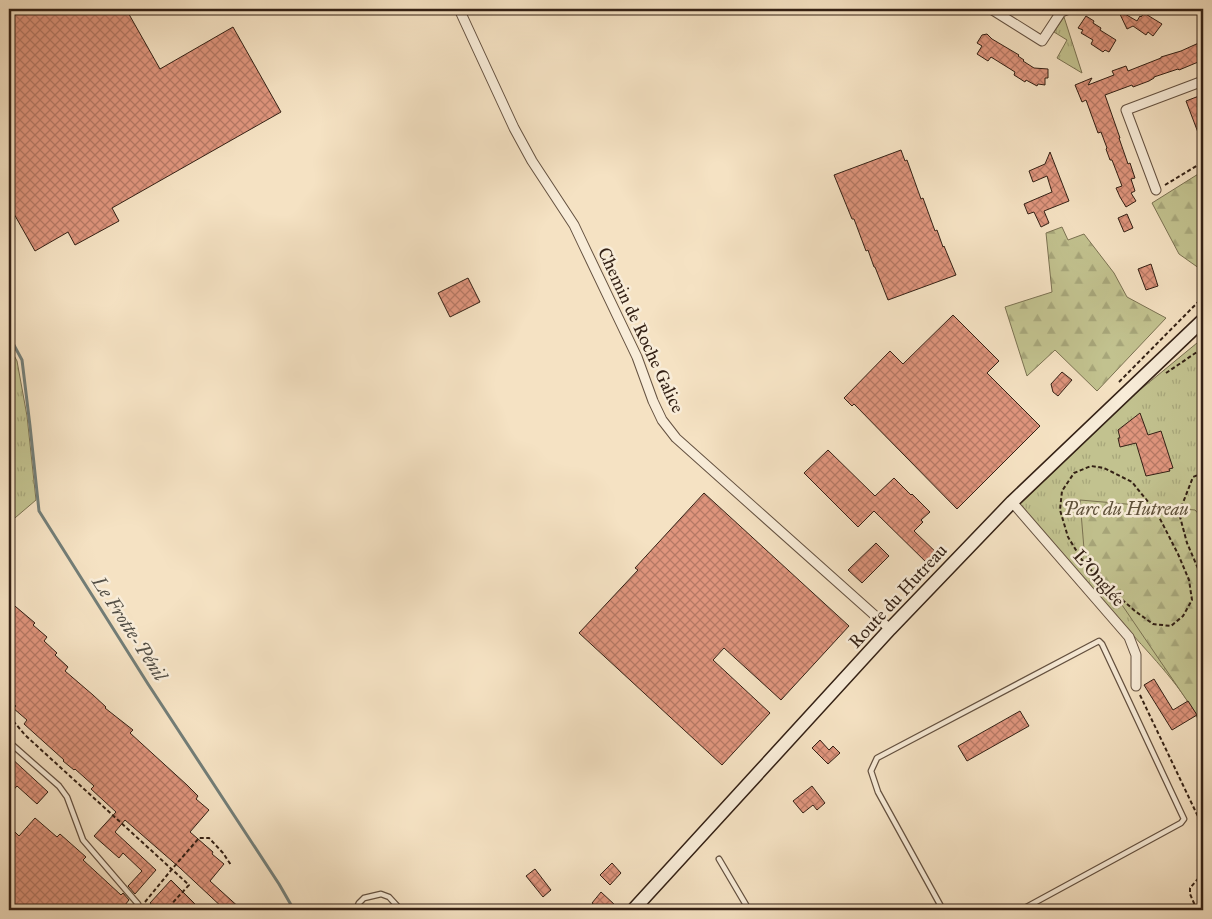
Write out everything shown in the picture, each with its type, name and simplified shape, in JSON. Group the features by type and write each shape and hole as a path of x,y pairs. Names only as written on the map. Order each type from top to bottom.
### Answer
{"street":[{"name":"Chemin de Roche Galice","path":"459,9 514,128 583,244 637,357 662,420 683,445 890,629"},
{"path":"991,9 1042,41 1061,12 1069,9"},
{"path":"1156,190 1126,110 1203,81"},
{"name":"Route du Hutreau","path":"633,910 890,629 1012,502 1203,320"},
{"name":"L'Onglée","path":"1012,502 1129,637 1136,656 1136,686"}],"lane":[{"path":"943,910 878,792 871,771 878,758 1099,641 1184,819 1181,823 1022,910"},
{"path":"9,742 59,786 67,797 83,840 138,904 131,910"},
{"path":"719,859 749,910"},
{"path":"356,910 364,898 381,894 389,897 401,910"}],"path":[{"path":"1156,190 1203,162"},
{"path":"1162,375 1203,346"},
{"path":"1091,466 1104,468 1132,482 1158,513 1182,562 1189,580 1192,600 1183,616 1171,626 1154,624 1135,611 1101,581 1082,560 1068,537 1060,510 1062,491 1074,474 1091,466"},
{"path":"1203,474 1193,477 1179,513 1187,543 1203,580"},
{"path":"1158,513 1179,513"},
{"path":"1136,686 1203,827"},
{"path":"9,716 25,735 189,885 166,910"},
{"path":"138,904 145,902 199,838 208,838 231,865"},
{"path":"1197,910 1190,894 1190,888 1203,873"}],"green space":[{"path":"1064,17 1082,73 1057,58 1067,40 1054,32"},
{"path":"1203,171 1203,271 1179,254 1152,203"},
{"path":"1062,227 1068,240 1084,234 1114,273 1127,297 1166,318 1097,391 1055,350 1027,376 1005,307 1052,292 1046,233"},
{"name":"Parc du Hutreau","path":"1203,338 1203,731 1182,692 1020,504 1135,394"},
{"path":"9,346 17,361 27,416 36,500 9,523"},
{"path":"1080,500 1195,510 1203,519 1203,724 1084,549"}],"building":[{"path":"9,9 126,9 160,69 233,27 281,112 112,208 119,221 75,245 68,232 35,251 9,205"},
{"path":"1118,10 1137,21 1144,13 1162,24 1153,36 1148,32 1146,35 1133,26 1127,29"},
{"path":"1086,16 1101,28 1100,30 1116,40 1109,52 1105,50 1103,52 1091,44 1093,40 1081,33 1083,30 1078,28"},
{"path":"987,34 1019,55 1023,61 1034,68 1048,69 1048,78 1045,78 1045,85 1038,84 1037,86 1026,80 1025,82 1014,75 1015,72 991,57 988,61 977,54 982,46 977,43 982,35"},
{"path":"1203,41 1203,60 1179,70 1154,77 1133,87 1132,85 1105,95 1128,164 1130,163 1135,178 1131,179 1135,191 1131,193 1136,201 1126,207 1116,188 1122,186 1112,160 1110,160 1101,132 1098,133 1086,100 1082,102 1075,85 1092,78 1088,85 1114,75 1112,71 1126,66 1128,71"},
{"path":"1199,96 1203,107 1203,143 1186,101"},
{"path":"901,150 905,161 907,160 921,199 923,198 935,231 937,230 956,275 888,300 834,175"},
{"path":"1050,152 1069,201 1044,211 1049,223 1041,227 1034,212 1028,214 1024,204 1052,192 1047,176 1033,182 1029,171 1045,164"},
{"path":"1127,214 1133,228 1124,232 1118,218"},
{"path":"1151,264 1158,286 1146,290 1138,269"},
{"path":"468,278 480,302 450,317 438,293"},
{"path":"953,315 999,361 987,373 1040,426 957,509 854,404 852,406 844,398 890,351 903,364"},
{"path":"1062,372 1072,380 1058,396 1053,392 1051,384"},
{"path":"1140,413 1148,435 1161,431 1173,468 1169,469 1170,471 1146,476 1136,443 1120,447 1118,430"},
{"path":"828,450 875,496 894,478 930,512 921,520 923,522 914,531 941,557 931,567 874,511 858,527 804,473"},
{"path":"704,493 849,626 781,700 724,648 713,660 770,713 722,765 579,633 638,570 635,568"},
{"path":"876,543 889,556 862,583 848,570"},
{"path":"9,601 35,623 33,625 47,637 44,641 68,667 65,671 105,708 133,730 130,733 187,785 198,796 196,799 209,810 190,832 224,864 210,881 242,910 225,910 125,820 115,832 156,870 135,894 128,886 142,871 123,853 119,858 94,836 116,812 91,789 94,786 63,761 24,724 27,720 13,708 16,706 9,700"},
{"path":"1154,679 1173,710 1188,701 1197,715 1172,730 1144,685"},
{"path":"1020,711 1029,726 967,761 958,746"},
{"path":"820,740 829,750 833,746 840,753 828,764 812,748"},
{"path":"9,756 48,792 37,804 17,786 9,795"},
{"path":"812,786 825,803 817,810 813,805 803,813 793,801"},
{"path":"35,818 57,837 60,834 86,857 83,860 121,895 123,893 129,900 121,910 9,910 9,826 19,836"},
{"path":"612,863 621,873 610,885 600,875"},
{"path":"535,869 551,890 543,897 526,876"},
{"path":"171,880 201,910 159,910 150,903"},
{"path":"601,892 615,905 610,910 600,910 592,903"}],"waterway":[{"name":"Le Frotte-Pénil","path":"9,336 22,360 39,511 294,910"}]}
